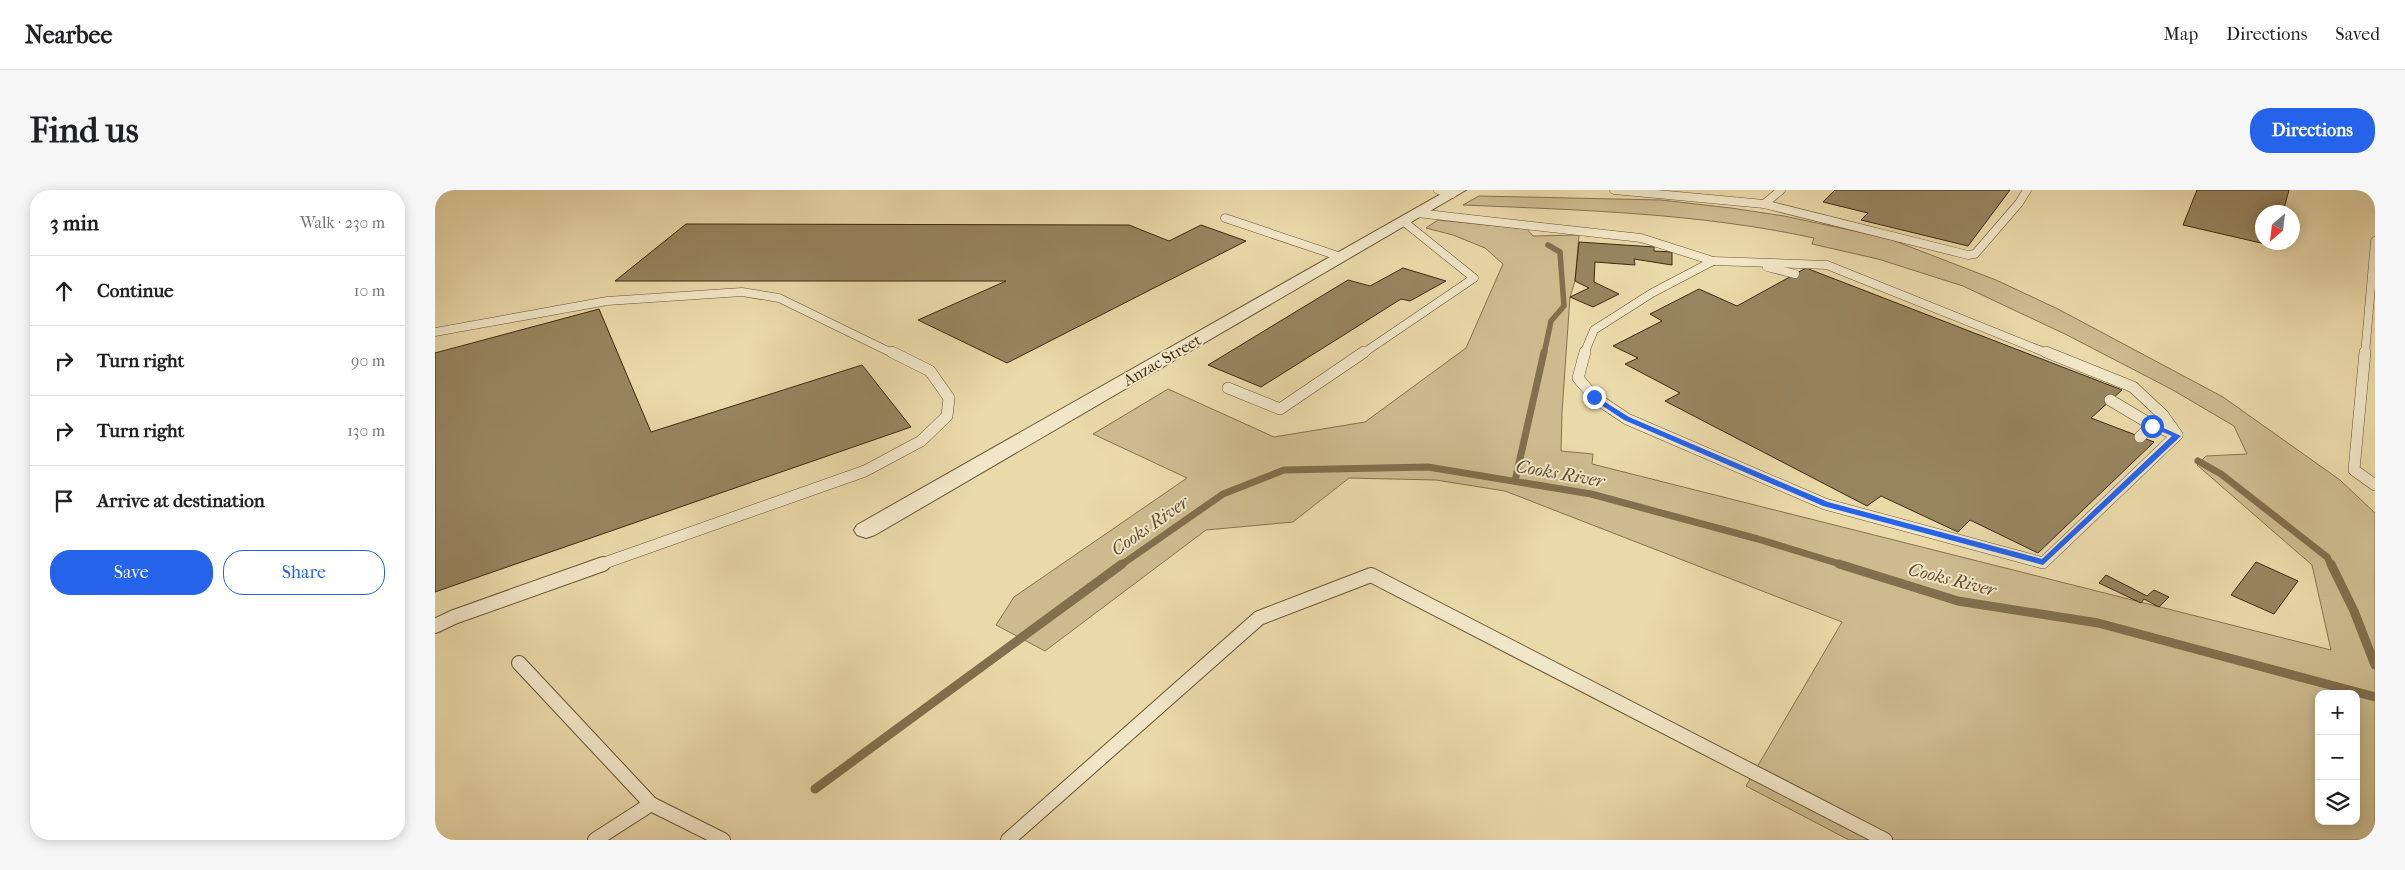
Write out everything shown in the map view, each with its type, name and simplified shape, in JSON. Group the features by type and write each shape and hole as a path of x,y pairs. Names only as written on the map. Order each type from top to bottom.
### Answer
{"street":[{"name":"Anzac Street","path":"866,530 1410,217 1450,191"}],"lane":[{"path":"1614,190 1764,204 1968,255 1975,254 2019,203 2027,190"},
{"path":"1764,204 1781,190"},
{"path":"1410,217 1641,238 1713,261 1827,265 2133,386 2163,415 2177,436"},
{"path":"1228,388 1280,409 1474,278 1410,217"},
{"path":"1225,218 1341,257"},
{"path":"2375,241 2355,470 2375,485"},
{"path":"1713,261 1652,293 1594,330 1583,357 1578,378 1594,397 1627,419 1825,504 2043,563 2177,436"},
{"path":"1743,261 1795,274"},
{"path":"435,332 607,301 742,292 779,298 930,371 949,398 947,416 921,441 865,471 454,617 435,626"},
{"path":"2111,400 2152,426 2177,436"},
{"path":"2140,436 2152,426"},
{"path":"2013,554 2023,546"},
{"path":"1008,840 1259,618 1371,575 1885,840"},
{"path":"519,663 651,804 723,840"},
{"path":"595,840 651,804"}],"shaded area":[{"path":"1479,196 1661,200 1784,216 1887,238 1996,280 2058,309 2223,397 2340,480 2375,513 2375,840 1849,840 1746,786 1842,622 1505,491 1436,480 1349,478 1293,522 1206,530 1045,651 996,625 1014,597 1187,478 1093,434 1168,389 1274,437 1365,422 1466,348 1503,264 1485,248 1453,235 1426,228 1438,220 1527,229 1533,236 1579,235 1575,281 1570,297 1561,451 1593,454 1592,464 2331,650 2312,565 2197,465 2206,456 2247,454 2234,426 2171,389 2067,335 1963,286 1878,259 1812,244 1814,238 1727,223 1595,211 1463,205"}],"building":[{"path":"1835,190 2010,190 1968,246 1861,220 1868,213 1823,202"},
{"path":"2197,190 2289,190 2285,205 2255,205 2255,242 2183,225"},
{"path":"686,224 1129,225 1169,241 1201,225 1246,241 1007,363 918,320 1006,281 615,281"},
{"path":"1579,242 1654,247 1654,251 1672,252 1672,265 1634,259 1635,265 1595,262 1594,282 1619,294 1593,307 1570,297 1589,288 1575,281"},
{"path":"1403,268 1446,281 1410,301 1401,299 1261,387 1208,365 1348,280 1370,286"},
{"path":"1806,268 2122,390 2091,418 2154,442 2038,553 1970,520 1958,532 1881,496 1867,506 1665,401 1680,393 1625,364 1638,358 1613,346 1662,321 1650,314 1699,289 1737,306"},
{"path":"599,309 651,432 862,365 911,427 435,592 435,353"},
{"path":"2256,562 2298,581 2274,614 2231,595"},
{"path":"2106,575 2147,596 2154,590 2169,597 2159,607 2144,599 2141,603 2099,583"}],"waterway":[{"path":"1544,354 1551,321 1564,306 1560,252 1548,245"},
{"path":"1515,481 1544,352"},
{"path":"2198,461 2221,474 2327,557 2331,565"},
{"name":"Cooks River","path":"1121,565 1223,494 1284,470 1428,467 1591,494 1758,539 1843,565"},
{"name":"Cooks River","path":"815,789 1122,564"},
{"name":"Cooks River","path":"1839,564 1958,601 2098,623 2375,697"},
{"path":"2331,564 2354,611 2375,665"}],"route":[{"path":"1594,397 1627,419 1825,504 2043,563 2177,436 2152,426"}]}
